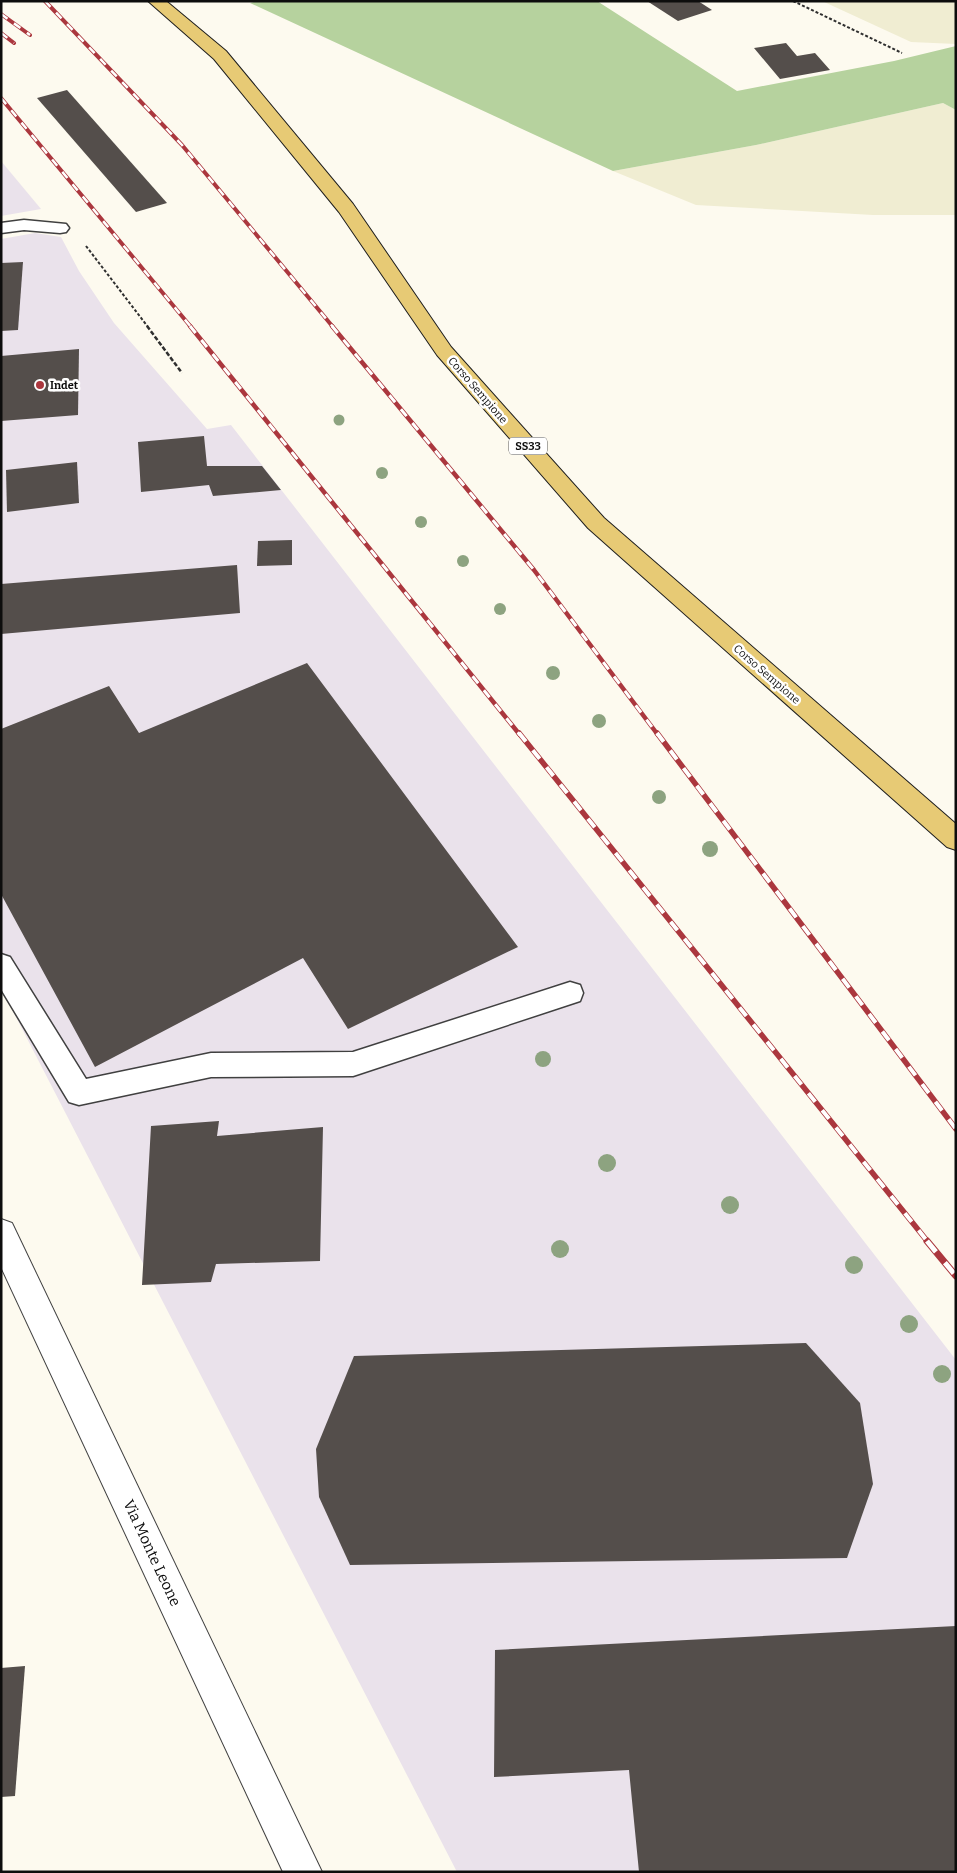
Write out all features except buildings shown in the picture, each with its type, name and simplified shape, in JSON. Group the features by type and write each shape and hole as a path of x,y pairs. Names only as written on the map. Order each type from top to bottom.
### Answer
{"main road":[{"name":"Corso Sempione","path":"156,1 220,55 346,208 444,351 596,524 956,840"}],"street":[{"name":"Via Monte Leone","path":"1,1234 303,1872"}],"lane":[{"path":"1,228 24,224 60,228"},
{"path":"1,965 79,1093 211,1065 353,1064 570,993"}],"path":[{"path":"793,1 902,53"},
{"path":"60,228 80,237 182,373"}],"shaded area":[{"path":"822,1 956,1 956,44 911,42"},
{"path":"943,103 956,110 956,215 873,215 696,205 613,171 756,145"},
{"path":"1,161 41,209 1,216"},
{"path":"35,233 61,237 79,271 114,323 207,429 231,425 956,1360 956,1872 457,1872 1,988 1,239"}],"green space":[{"path":"258,1 597,1 737,91 894,61 956,46 956,110 943,103 756,145 613,171 250,3"}],"railway":[{"path":"45,1 182,145 333,327"},
{"path":"1,14 30,35"},
{"path":"1,33 14,43"},
{"path":"1,98 191,327"},
{"path":"190,326 520,735"},
{"path":"332,326 534,570 658,735"},
{"path":"519,733 928,1242"},
{"path":"657,733 956,1129"},
{"path":"927,1241 956,1276"}],"place":[{"name":"Indet","path":"40,385"}]}
